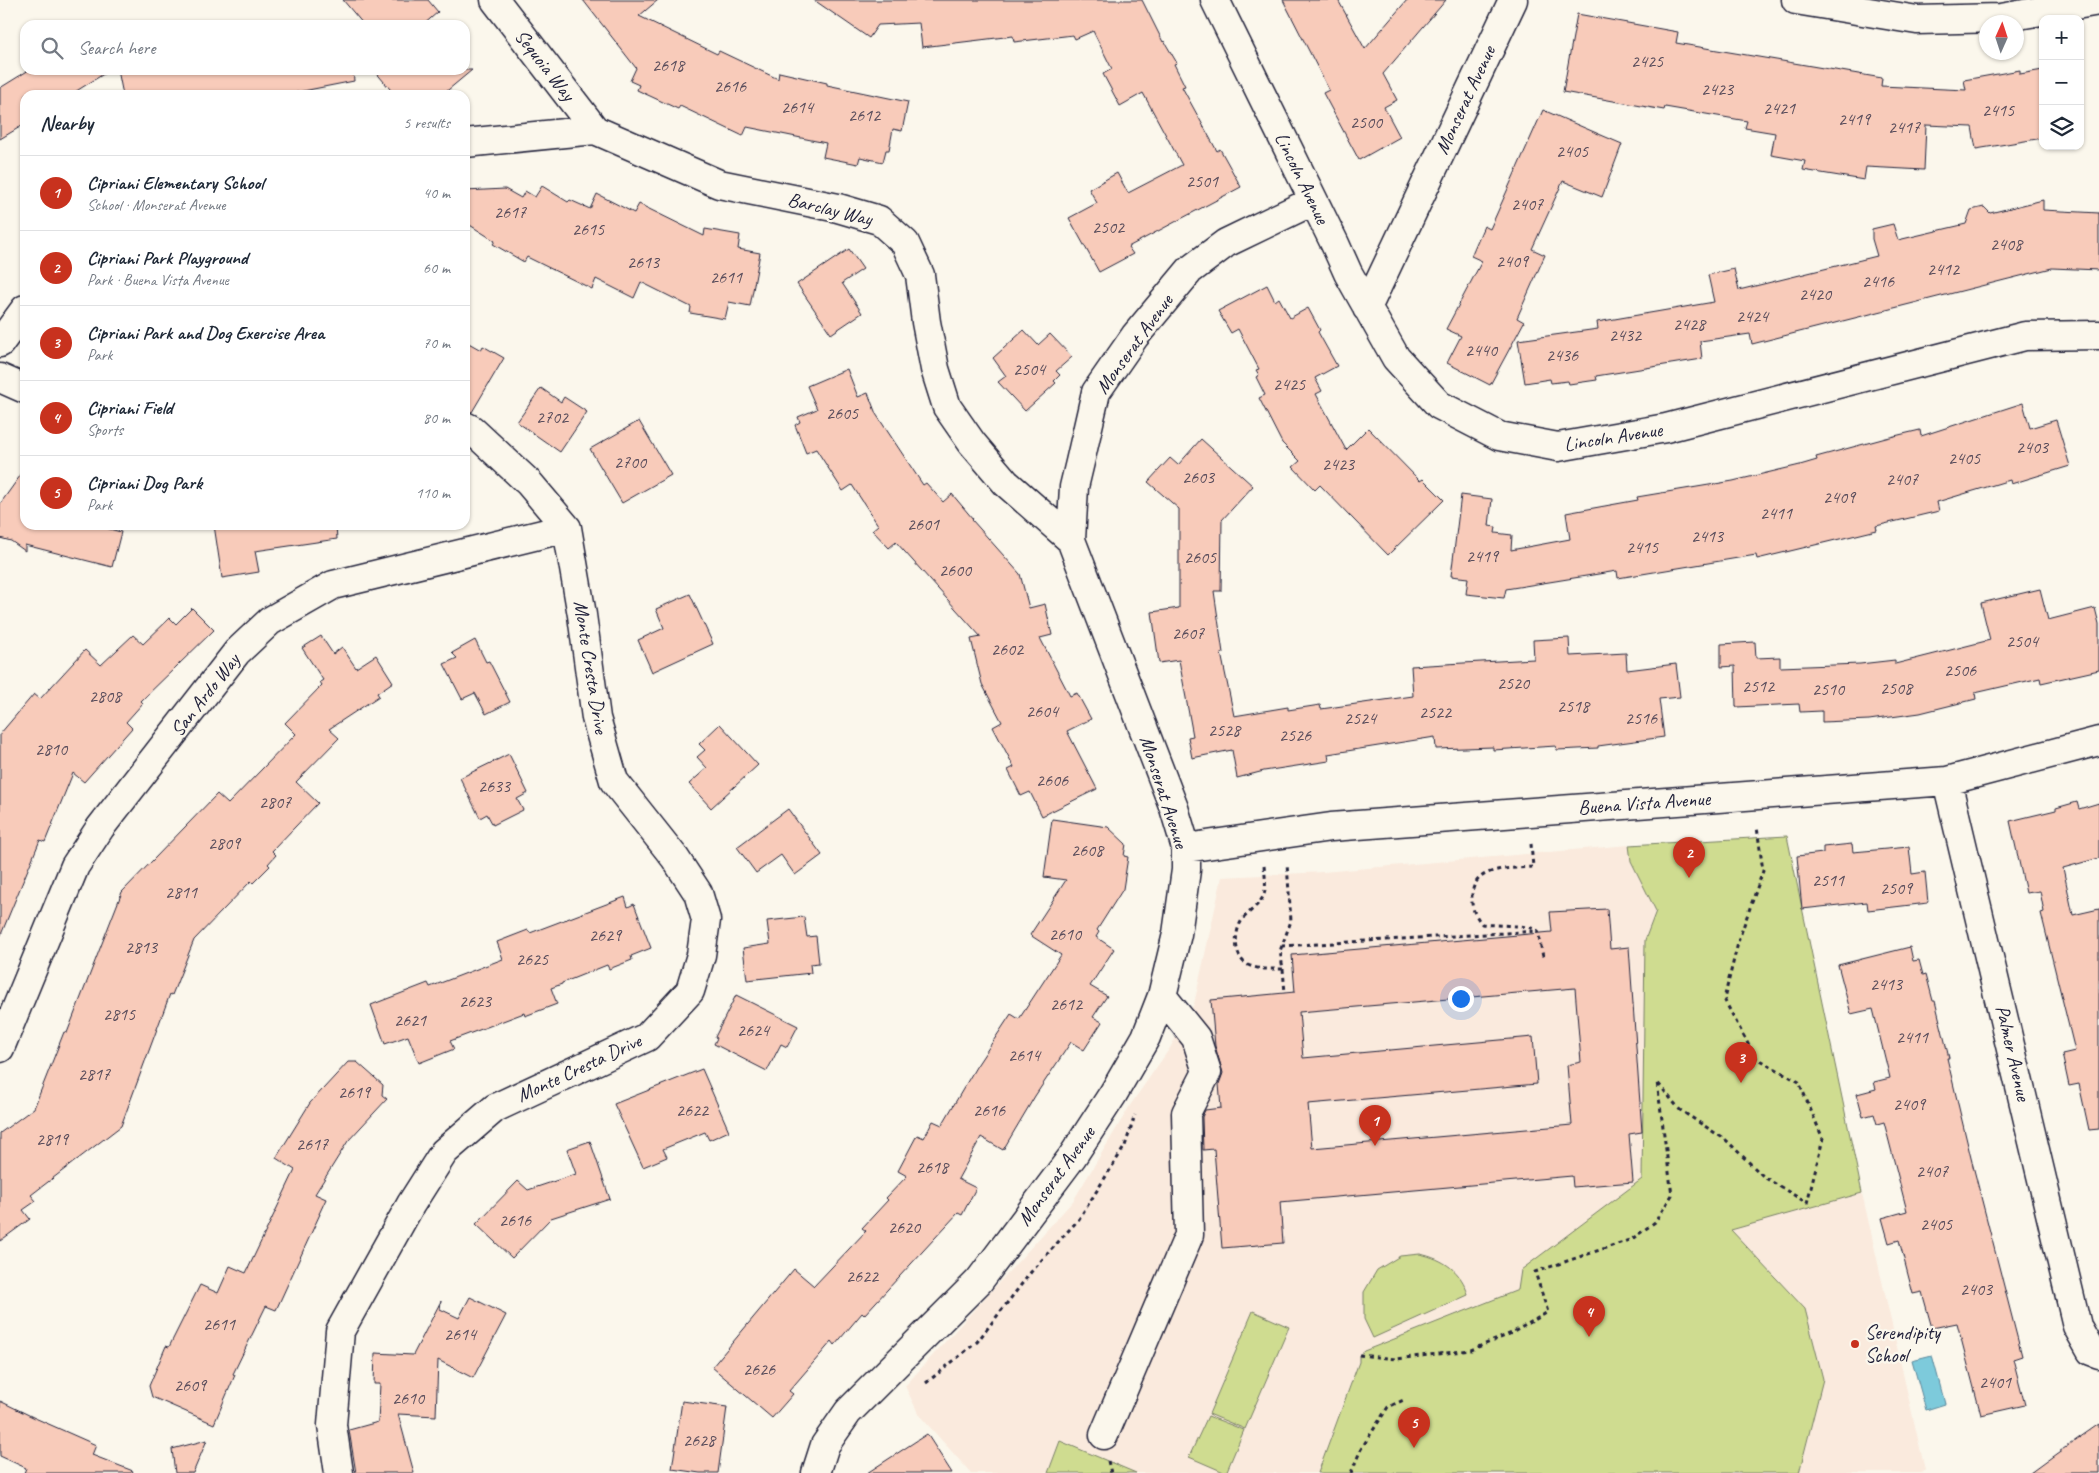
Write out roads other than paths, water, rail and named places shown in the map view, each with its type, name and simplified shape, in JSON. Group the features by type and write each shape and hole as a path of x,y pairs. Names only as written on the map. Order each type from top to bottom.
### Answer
{"street":[{"name":"Sequoia Way","path":"495,0 596,130"},
{"name":"Lincoln Avenue","path":"1215,0 1348,273 1396,358 1439,405 1499,436 1558,447 1666,428 2025,336 2099,335"},
{"name":"Monserat Avenue","path":"1367,308 1513,0"},
{"path":"1796,0 1917,20 2000,18 2099,1"},
{"name":"Barclay Way","path":"470,143 596,130 720,184 838,208 879,220 905,244 920,275 935,369 947,407 972,443 1006,483 1071,540"},
{"name":"Monserat Avenue","path":"816,1473 825,1445 848,1412 979,1281 1072,1157 1113,1094 1146,1037 1162,996 1177,934 1186,870 1186,848 1174,808 1071,540 1074,487 1096,392 1135,336 1190,270 1226,243 1313,201"},
{"path":"0,343 20,316"},
{"path":"0,378 20,387"},
{"path":"470,428 529,483 567,528"},
{"name":"San Ardo Way","path":"0,1048 74,866 100,828 237,652 270,621 332,585 567,528"},
{"name":"Monte Cresta Drive","path":"339,1473 332,1425 340,1331 411,1204 444,1152 495,1108 647,1037 690,991 701,955 706,920 698,893 675,858 614,781 596,718 582,615 567,528"},
{"name":"Buena Vista Avenue","path":"1186,848 1331,827 1947,781 2099,741"},
{"name":"Palmer Avenue","path":"1947,781 2077,1326 2091,1351 2099,1354"},
{"path":"1104,1436 1189,1235 1186,1113 1207,1072 1196,1038 1162,996"}],"water":[{"path":"1932,1355 1945,1404 1926,1410 1912,1360"}],"place":[{"name":"Cipriani Park Playground","path":"1689,878"},
{"name":"Cipriani Park and Dog Exercise Area","path":"1741,1083"},
{"name":"Cipriani Elementary School","path":"1375,1146"},
{"name":"Cipriani Field","path":"1589,1337"},
{"name":"Serendipity School","path":"1855,1344"},
{"name":"Cipriani Dog Park","path":"1414,1448"}]}
